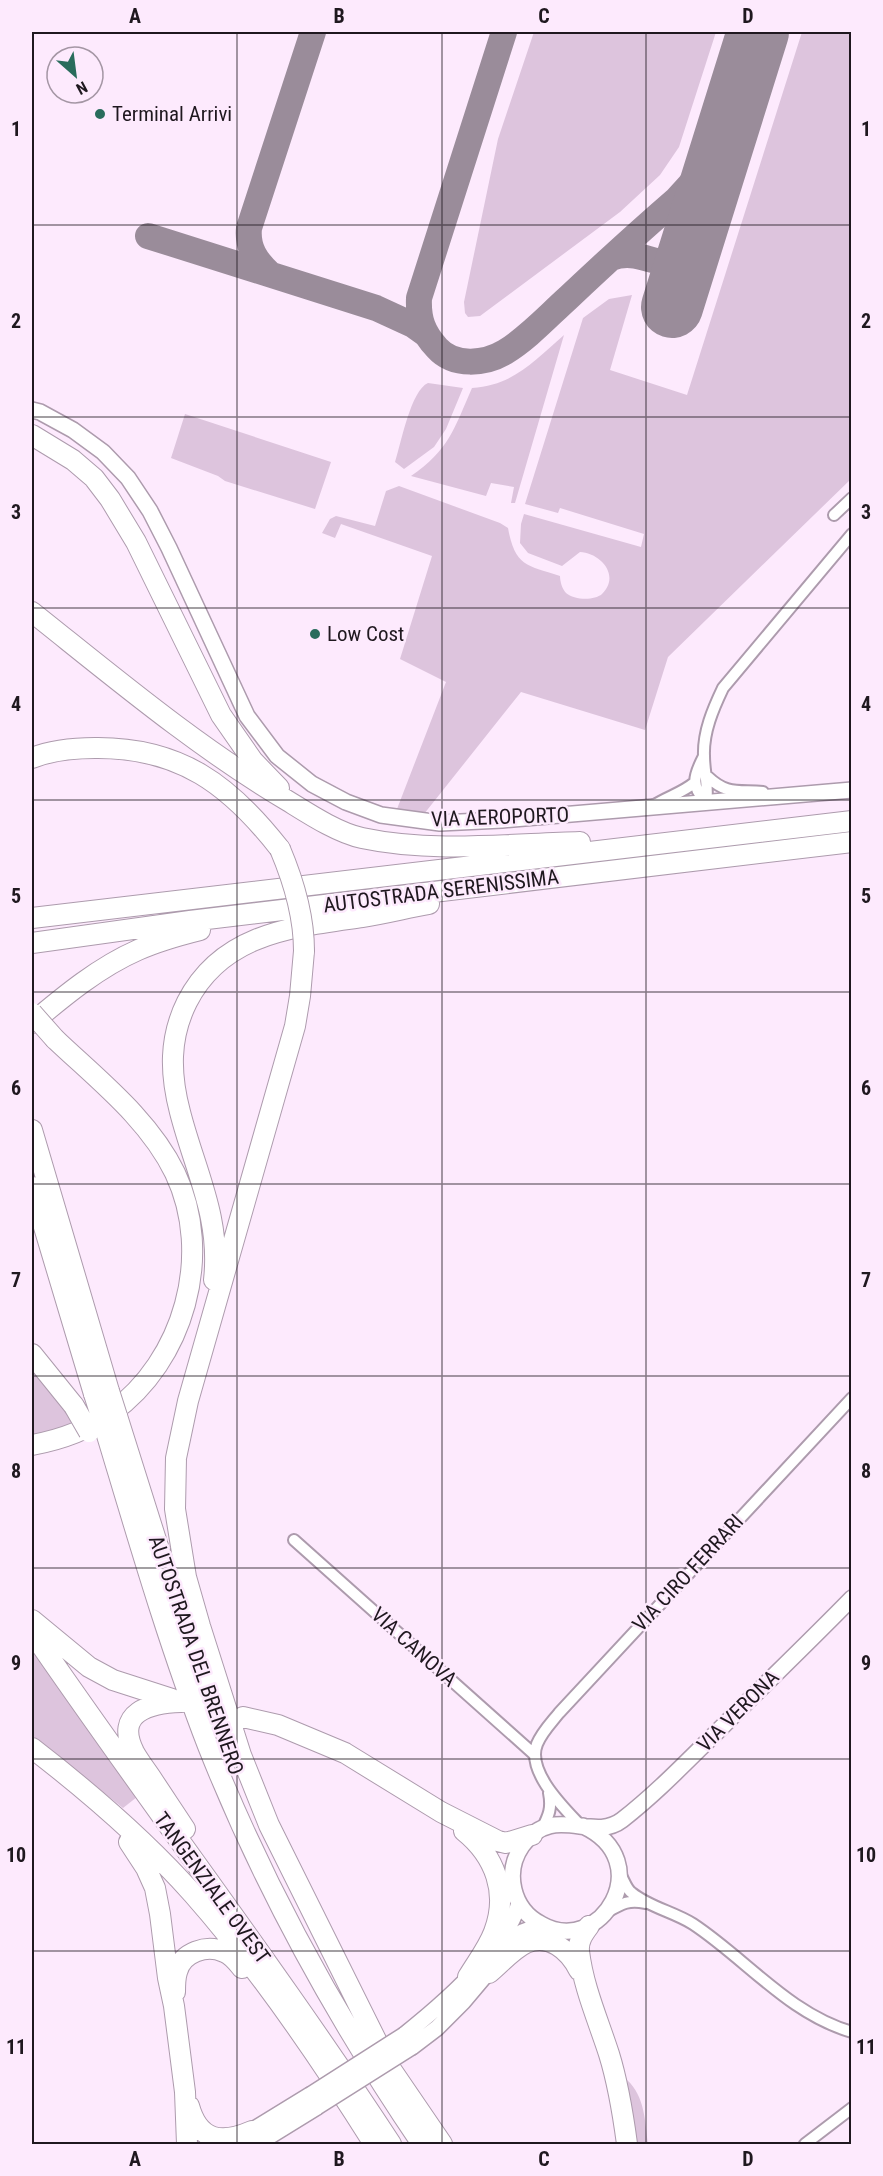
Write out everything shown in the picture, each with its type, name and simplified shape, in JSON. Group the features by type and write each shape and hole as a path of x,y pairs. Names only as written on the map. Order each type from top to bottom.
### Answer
{"highway":[{"path":"32,435 73,460 94,478 110,499 136,542 220,715 253,761 295,806"},
{"path":"32,612 204,746 295,806 358,837 405,845 470,846 720,837"},
{"path":"32,758 45,753 75,748 107,748 142,751 165,757 195,770 226,790 256,819 280,849 301,910 304,951 295,1026 188,1401 176,1458 175,1509 186,1577 224,1704 269,1825 392,2072"},
{"name":"AUTOSTRADA SERENISSIMA","path":"32,918 852,821"},
{"name":"AUTOSTRADA SERENISSIMA","path":"32,942 852,842"},
{"path":"210,1324 216,1260 215,1237 210,1208 174,1090 172,1055 182,1011 192,992 209,969 233,951 269,935 295,927 378,915 609,871"},
{"path":"32,1023 68,993 139,949 185,934 277,911"},
{"path":"32,1013 55,1039 115,1096 146,1130 168,1159 189,1213 192,1261 189,1288 181,1319 159,1363 141,1386 112,1412 90,1426 32,1445"},
{"name":"AUTOSTRADA DEL BRENNERO","path":"32,1130 102,1392 103,1424 196,1713 258,1861 327,1993 360,2050 422,2145"},
{"name":"AUTOSTRADA DEL BRENNERO","path":"32,1186 102,1392"},
{"path":"32,1354 74,1406 103,1424"},
{"name":"AUTOSTRADA DEL BRENNERO","path":"103,1424 231,1760 256,1819 332,1972 392,2072 442,2145"},
{"path":"32,1620 89,1667 113,1680 181,1702 151,1705 139,1712 130,1725 131,1745 242,1916 283,1987"},
{"name":"TANGENZIALE OVEST","path":"32,1632 165,1824 283,1987 391,2145"},
{"path":"243,1717 278,1725 345,1753 441,1812 498,1841 506,1843 537,1832"},
{"name":"TANGENZIALE OVEST","path":"32,1748 80,1785 192,1892 232,1939 312,2051 374,2145"},
{"path":"80,1785 135,1851 155,1888 185,2092 187,2145"},
{"path":"441,1812 473,1838 487,1854 500,1892 500,1910 495,1930 489,1945 468,1977"},
{"path":"587,1988 579,1943 589,1926"},
{"path":"489,1973 524,1944 536,1940 556,1944 573,1958 587,1988 610,2056 627,2145"},
{"path":"174,2006 176,1973 183,1960 202,1949 223,1951 236,1960 280,2020 312,2051"},
{"path":"185,2092 192,2117 199,2128 207,2134 225,2139 254,2138"}],"street":[{"name":"VIA AEROPORTO","path":"32,410 73,430 103,452 128,478 150,511 169,548 247,716 277,756 312,784 346,802 381,815 440,823 852,790"},
{"path":"834,515 852,498"},
{"path":"706,803 709,790 704,756 706,734 712,711 723,688 852,534"},
{"path":"704,756 697,769 694,783 706,803"},
{"path":"708,777 718,787 732,792 750,791 798,796"},
{"path":"648,808 665,798 684,792 694,783"},
{"name":"VIA CIRO FERRARI","path":"535,1755 536,1746 543,1733 559,1713 852,1398"},
{"name":"VIA CANOVA","path":"294,1540 535,1755"},
{"name":"VIA VERONA","path":"621,1821 669,1780 852,1598"},
{"path":"535,1755 537,1767 549,1790 581,1826 595,1832 612,1850 620,1873 631,1893 690,1922 720,1942 770,1985 804,2010 852,2032"},
{"path":"549,1790 552,1805 550,1813 517,1855 513,1867 512,1880 519,1903 528,1916 541,1924 565,1931 589,1926 607,1912 626,1902 654,1905"},
{"path":"537,1832 561,1824 606,1827 621,1821"},
{"path":"612,1850 617,1827 621,1821"},
{"path":"607,1912 618,1892 620,1873"},
{"path":"408,2041 428,2016 490,1953 515,1918 519,1903"},
{"path":"231,2145 254,2138 408,2041 437,2028 464,2002 522,1932 541,1924"},
{"path":"805,2145 852,2108"}],"shaded area":[{"path":"534,32 716,32 679,147 660,175 620,212 480,316 468,317 465,313 464,302 498,139"},
{"path":"802,32 851,32 851,479 668,657 645,730 521,692 424,814 397,809 446,682 400,659 432,556 341,524 335,538 322,533 330,519 336,516 375,526 386,491 399,486 508,528 514,550 519,557 530,566 560,576 566,593 589,599 602,594 607,587 609,573 606,566 595,556 580,552 562,566 528,553 520,543 524,514 641,547 644,534 560,508 558,513 525,504 583,318 609,299 632,295 610,370 687,395"},
{"path":"564,335 515,503 511,503 514,487 491,483 486,496 411,476 434,457 449,438 472,388 487,386 512,377"},
{"path":"428,383 463,388 446,429 434,447 404,469 395,462 412,406 422,388"},
{"path":"185,414 331,462 315,509 225,481 218,476 171,458"},
{"path":"32,1361 79,1426 32,1440"},
{"path":"32,1646 137,1797 123,1808 32,1735"},
{"path":"627,2080 641,2101 648,2144 637,2144"}],"taxiway":[{"path":"270,274 251,248 249,228 313,32"},
{"path":"504,32 419,298 419,313 428,337 437,348 452,358 470,362 488,359 505,352 522,340 677,199 697,177 725,134"},
{"path":"148,236 376,308 413,325 427,335"},
{"path":"611,258 623,255 655,261 673,261 682,256 691,246"}],"runway":[{"path":"672,307 758,32"}],"place":[{"name":"Terminal Arrivi","path":"100,114"},
{"name":"Low Cost","path":"315,634"}]}
